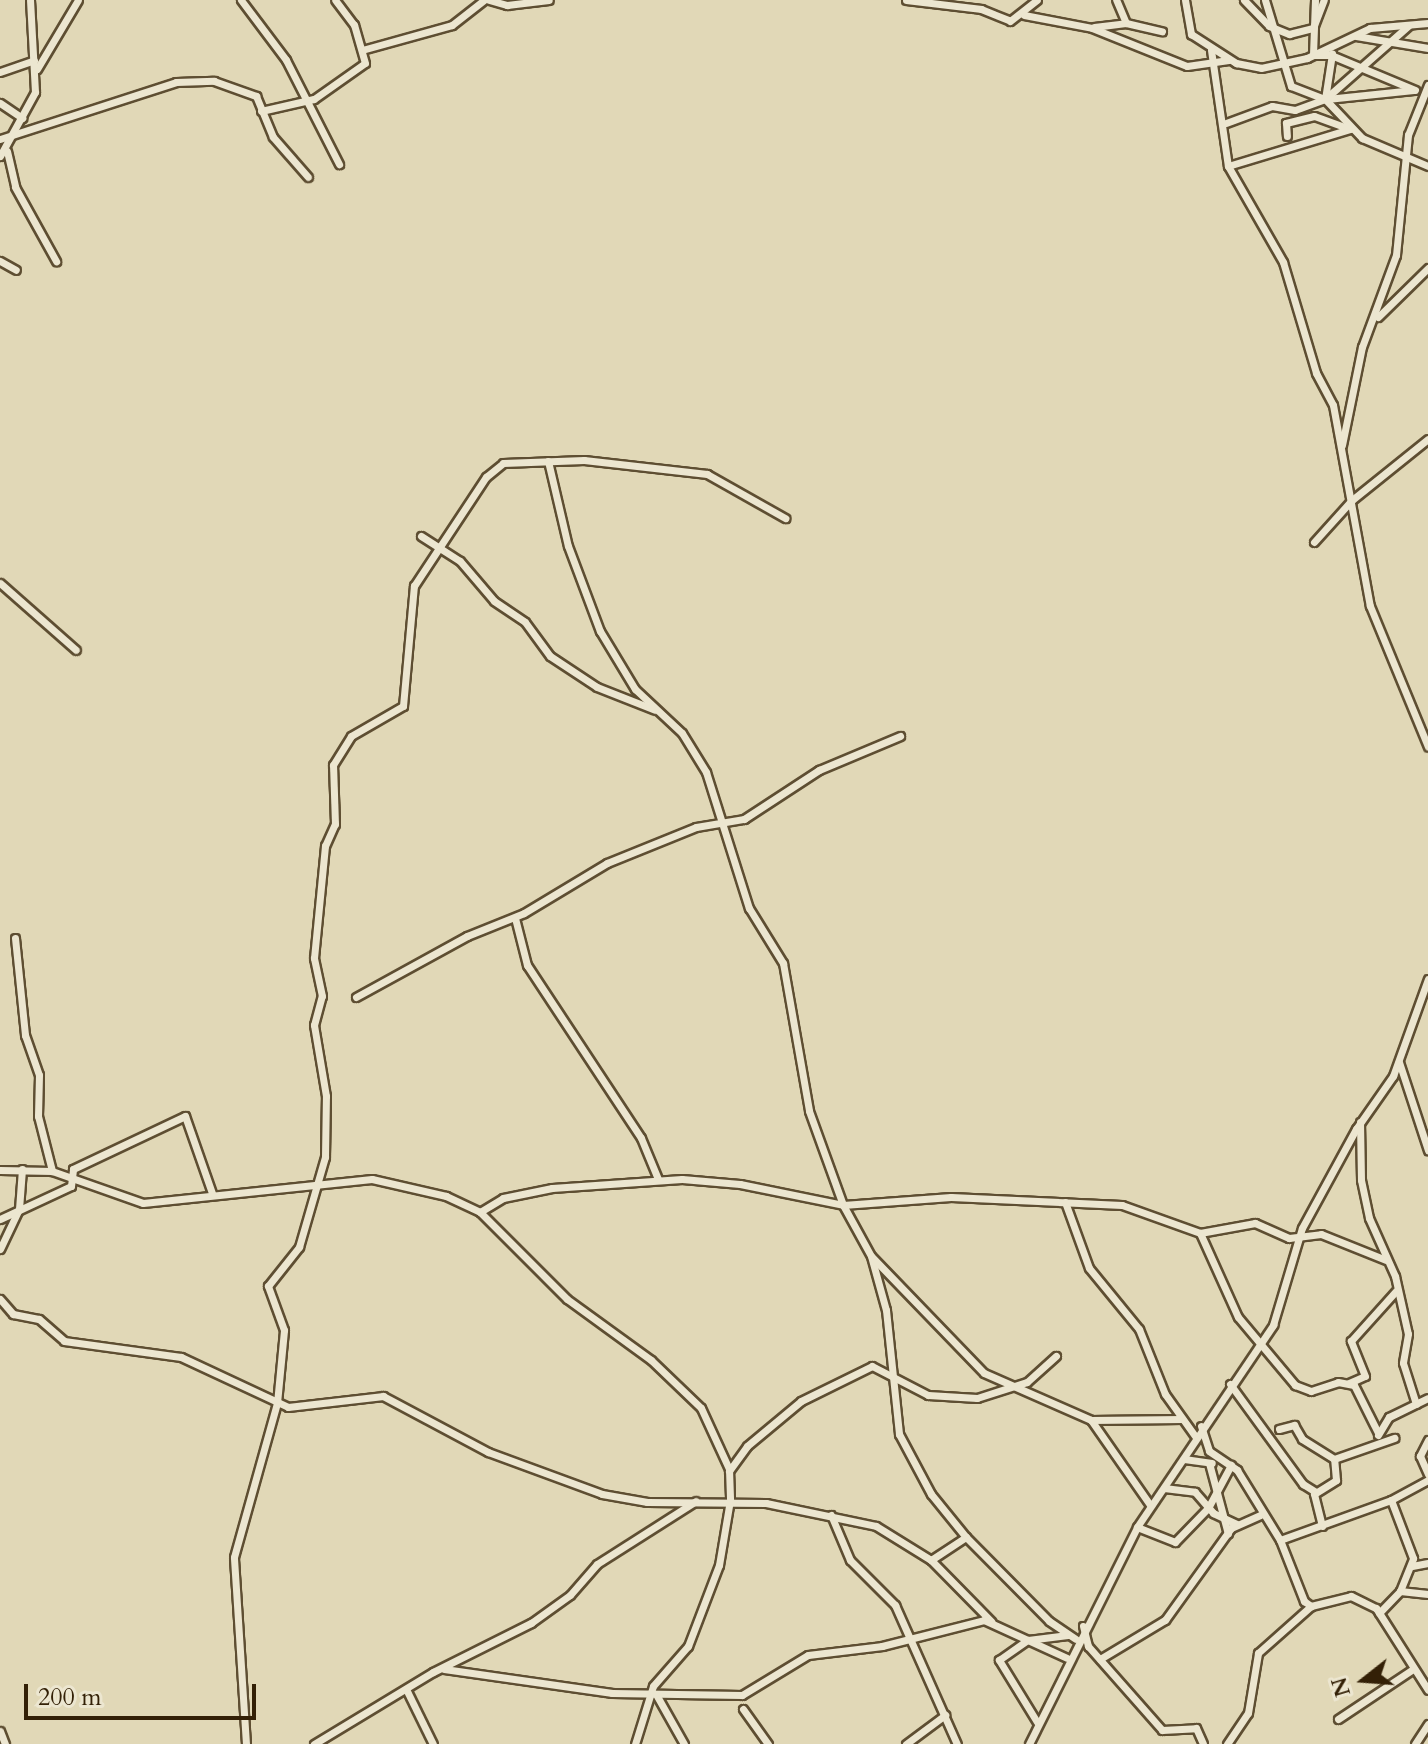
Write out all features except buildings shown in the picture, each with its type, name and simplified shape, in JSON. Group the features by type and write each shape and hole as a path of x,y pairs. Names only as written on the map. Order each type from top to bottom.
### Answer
{"street":[{"path":"30,0 37,69"},
{"path":"56,261 15,187 3,154 17,133 37,69 78,0"},
{"path":"241,0 286,60 339,164"},
{"path":"261,111 303,98 314,99 365,63 354,25 335,0"},
{"path":"362,50 452,25 486,0 507,5 549,0"},
{"path":"1024,15 1037,0"},
{"path":"1116,0 1126,23"},
{"path":"1185,0 1187,29 1211,50 1229,60"},
{"path":"1244,0 1269,26 1289,34 1313,28"},
{"path":"1265,0 1269,26 1291,86 1325,99 1350,129"},
{"path":"1313,55 1315,0"},
{"path":"1313,28 1324,0"},
{"path":"911,1 981,9 1000,20 1024,15 1092,28 1175,62 1215,63 1229,60 1283,65 1356,36 1428,23"},
{"path":"1092,28 1126,23 1162,31"},
{"path":"1325,99 1409,25"},
{"path":"1356,36 1395,39 1428,48"},
{"path":"1325,99 1331,55 1337,45"},
{"path":"1211,50 1226,123 1228,166 1283,262 1316,373 1333,405 1370,606 1428,747"},
{"path":"1313,55 1331,55 1415,90"},
{"path":"0,72 34,60"},
{"path":"0,139 176,82 214,81 256,96 273,137 308,177"},
{"path":"1226,123 1272,106 1295,110 1325,99 1427,89 1404,157 1396,255 1377,319 1362,347 1341,451"},
{"path":"0,103 22,118"},
{"path":"1287,136 1286,123 1314,116 1350,129 1428,166"},
{"path":"1228,166 1350,129"},
{"path":"0,261 16,270"},
{"path":"1377,319 1428,268"},
{"path":"1314,542 1352,500 1428,439"},
{"path":"548,461 568,546 600,631 635,689 661,712 695,753 724,823 749,908 783,963 809,1111 843,1205 871,1256 886,1310 890,1375 906,1452 966,1537 1073,1637"},
{"path":"246,1744 234,1557 277,1403 284,1330 268,1286 299,1247 325,1157 326,1096 314,1025 322,996 314,958 325,846 335,824 330,778 351,736 403,706 414,586 442,549 486,477 503,463 548,461 662,465 707,474 785,518"},
{"path":"421,536 442,549 525,622 550,656 597,687 661,712"},
{"path":"0,583 76,650"},
{"path":"356,997 467,936 515,918 607,863 687,830 754,814 829,765 900,736"},
{"path":"515,918 527,965 641,1138 658,1179"},
{"path":"15,938 25,1035 39,1075 38,1116 52,1171"},
{"path":"1029,1744 1067,1658 1073,1637 1083,1626 1150,1505 1184,1459 1201,1426 1260,1345 1279,1312 1299,1237 1360,1122 1399,1062 1428,979"},
{"path":"1399,1062 1424,1130 1428,1150"},
{"path":"69,1178 86,1162 185,1116 212,1193"},
{"path":"1360,1122 1361,1180 1408,1334 1403,1363 1416,1404"},
{"path":"0,1249 19,1209 22,1169"},
{"path":"0,1170 52,1171 125,1201 163,1203 212,1193 372,1179 446,1196 480,1212 567,1299 634,1346 701,1408 729,1471 730,1500 719,1565 688,1646 653,1695 635,1744"},
{"path":"0,1219 71,1186 69,1178"},
{"path":"480,1212 524,1193 658,1179 740,1184 843,1205 951,1197 1122,1205 1200,1233 1255,1223 1299,1237 1321,1234 1386,1260"},
{"path":"1065,1202 1089,1268 1139,1329 1182,1419 1195,1436"},
{"path":"1200,1233 1238,1317 1302,1390 1349,1383 1365,1376 1351,1341 1396,1291"},
{"path":"871,1256 984,1373 1091,1420 1182,1419"},
{"path":"0,1299 13,1314 39,1319 64,1341 181,1357 277,1403 302,1409 383,1396 488,1452 602,1494 696,1501 730,1500 831,1515 876,1526 931,1560 991,1621 1067,1658"},
{"path":"729,1471 747,1446 801,1401 872,1366 912,1390 944,1397 977,1398 1017,1386 1056,1356"},
{"path":"1349,1383 1378,1437"},
{"path":"1230,1384 1303,1484 1316,1492 1322,1526"},
{"path":"1378,1437 1389,1417 1428,1398"},
{"path":"1091,1420 1150,1505"},
{"path":"1279,1429 1294,1425 1302,1439 1334,1459"},
{"path":"1201,1426 1204,1443 1222,1463"},
{"path":"1334,1459 1378,1437 1394,1438"},
{"path":"1280,1540 1391,1500 1428,1477 1420,1456 1428,1440"},
{"path":"1184,1459 1231,1465 1260,1515 1280,1540 1311,1606"},
{"path":"1316,1492 1336,1480 1334,1459"},
{"path":"1209,1463 1228,1534"},
{"path":"1137,1527 1175,1542 1208,1508 1231,1465"},
{"path":"1164,1488 1195,1492 1208,1508 1224,1520 1237,1524"},
{"path":"1379,1613 1400,1591 1412,1566 1391,1500"},
{"path":"314,1744 406,1689 531,1623 570,1595 597,1564 696,1501"},
{"path":"831,1515 850,1560 895,1605 957,1744"},
{"path":"1100,1659 1165,1620 1237,1524 1260,1515"},
{"path":"931,1560 966,1537"},
{"path":"1412,1566 1428,1563"},
{"path":"1400,1591 1428,1594"},
{"path":"1227,1744 1248,1713 1258,1653 1311,1606 1347,1596 1379,1613 1428,1690"},
{"path":"444,1669 475,1678 653,1695 742,1695 808,1655 991,1621"},
{"path":"1083,1626 1088,1646 1162,1730 1196,1728 1203,1744"},
{"path":"1037,1722 999,1660 1028,1640 1073,1637"},
{"path":"1338,1719 1413,1669"},
{"path":"406,1689 433,1744"},
{"path":"653,1695 684,1744"},
{"path":"743,1709 768,1744"},
{"path":"906,1744 945,1715"},
{"path":"1415,1744 1428,1724"},
{"path":"0,1731 5,1744"}]}
